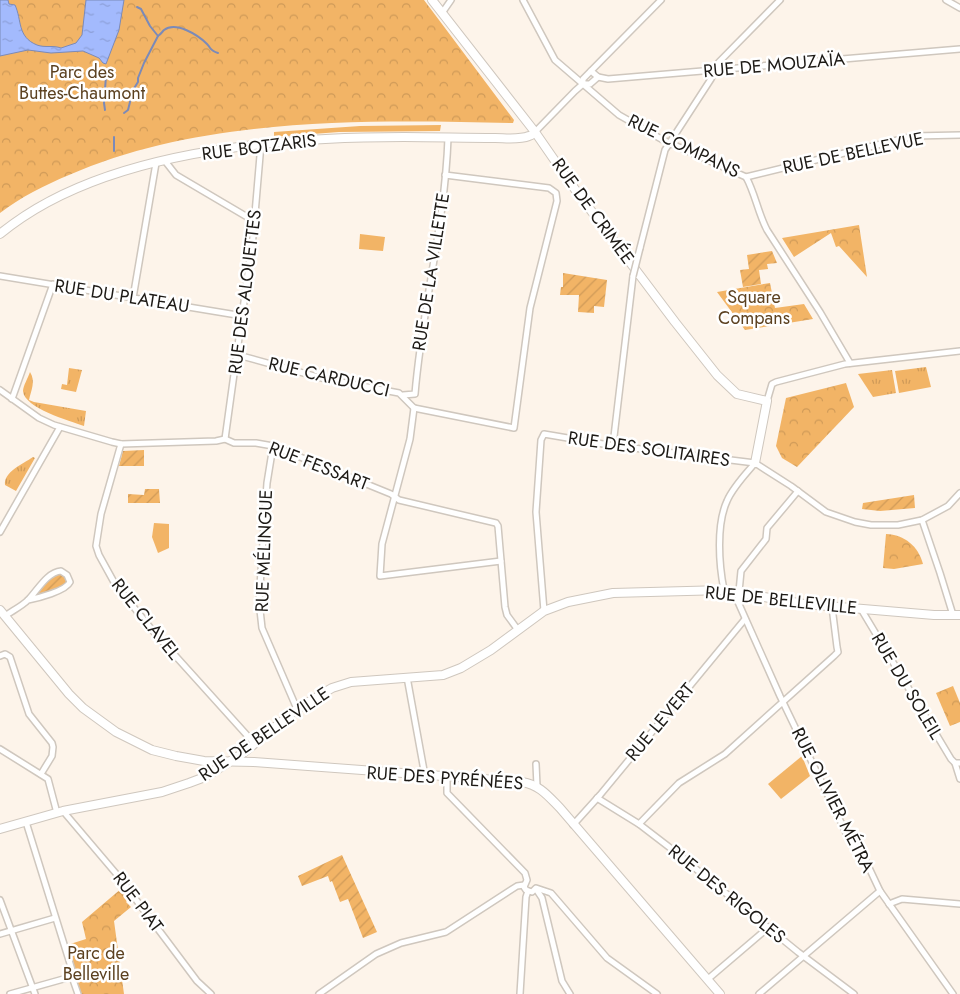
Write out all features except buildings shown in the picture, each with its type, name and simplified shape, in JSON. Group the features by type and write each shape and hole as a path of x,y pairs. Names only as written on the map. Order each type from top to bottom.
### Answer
{"main road":[{"name":"RUE DE CRIMÉE","path":"432,0 535,132 571,184 717,375 737,394 768,401"},
{"name":"RUE BOTZARIS","path":"0,234 28,214 61,196 100,179 156,163 222,150 261,144 336,138 508,138 530,136 535,132"},
{"path":"755,463 768,401"},
{"name":"RUE DE BELLEVILLE","path":"0,829 60,812 162,792 205,777 226,762 242,754 298,709 339,685 351,682 444,675 461,668 491,650 544,610 568,602 613,593 724,590 804,604 956,615"},
{"name":"RUE DES PYRÉNÉES","path":"2,613 69,694 83,708 116,732 152,750 176,756 226,762 254,762 522,782 537,786 545,792 720,994"}],"street":[{"path":"442,13 451,0"},
{"name":"RUE COMPANS","path":"523,0 555,60 620,115 669,143 746,177 767,230 820,312 850,363"},
{"path":"535,132 583,84 583,79 661,0"},
{"path":"613,445 633,276 665,150 720,62 780,0"},
{"path":"946,0 960,8"},
{"name":"RUE DE MOUZAÏA","path":"598,77 608,79 960,49"},
{"path":"583,84 590,84 598,77 592,71"},
{"name":"RUE DE BELLEVUE","path":"746,177 914,136 960,135"},
{"name":"RUE DE LA VILLETTE","path":"404,395 415,394 418,358 434,271 448,138"},
{"name":"RUE DES ALOUETTES","path":"225,439 243,316 261,144"},
{"path":"165,161 176,175 254,221"},
{"path":"133,298 156,163"},
{"path":"445,175 552,189 556,193 557,201 530,308 514,428 414,408 410,439 382,544 380,576 501,561 505,607 507,615 518,630"},
{"name":"RUE DU PLATEAU","path":"0,276 243,316"},
{"path":"12,399 53,284"},
{"path":"768,401 772,384 776,382 850,363 960,351"},
{"name":"RUE CARDUCCI","path":"238,355 325,379 397,392 404,395 414,408"},
{"name":"RUE FESSART","path":"0,390 39,418 120,444 216,441 225,439 234,444 256,443 273,446 391,494 399,500 497,524 501,561"},
{"path":"0,532 60,426"},
{"name":"RUE DES SOLITAIRES","path":"544,610 536,512 541,440 544,434 613,445 755,463"},
{"name":"RUE CLAVEL","path":"120,444 101,514 96,546 99,555 115,584 254,743"},
{"name":"RUE MÉLINGUE","path":"273,446 267,483 259,601 262,628 298,709"},
{"path":"724,590 719,555 723,510 730,495 755,463 826,512 855,522 871,525 898,525 922,520 948,506 960,493"},
{"path":"738,592 741,571 766,539 767,528 798,491"},
{"path":"922,520 956,615"},
{"path":"2,613 28,600 66,588 70,582 67,575 61,571 54,572 32,593 28,600"},
{"name":"RUE OLIVIER MÉTRA","path":"738,592 738,602 783,703 849,839 862,853 880,892 953,994"},
{"path":"639,824 679,782 725,754 838,652 832,607"},
{"name":"RUE DU SOLEIL","path":"861,608 946,751 958,763 960,779"},
{"name":"RUE LEVERT","path":"574,825 745,618"},
{"path":"0,656 5,654 10,656 29,714 52,743 52,756 41,774"},
{"path":"407,678 425,776"},
{"path":"0,749 48,779 60,812"},
{"path":"536,764 537,786"},
{"path":"447,777 447,793 523,870 528,891 526,897 520,994"},
{"name":"RUE DES RIGOLES","path":"597,798 639,824 849,993"},
{"name":"RUE PIAT","path":"60,812 119,877 197,981 211,994"},
{"path":"26,822 78,994"},
{"path":"319,994 376,954 401,943 446,932 517,886 525,883"},
{"path":"528,891 532,892 536,888"},
{"path":"536,888 542,898 562,981 570,994"},
{"path":"536,888 551,893 607,958 657,994"},
{"path":"759,994 880,892"},
{"path":"889,904 902,899 960,904"},
{"path":"0,900 35,994"},
{"path":"0,934 55,918"},
{"path":"708,979 769,928"},
{"path":"10,994 67,978 71,974"}],"green space":[{"name":"Parc des Buttes-Chaumont","path":"0,0 424,0 514,120 513,123 402,122 288,126 231,132 175,142 121,156 69,175 33,192 0,213"},
{"path":"441,125 440,131 339,132 274,137 274,132 360,126"},
{"path":"859,225 867,277 839,246 836,247 831,233 794,257 782,238"},
{"path":"360,234 385,237 383,251 359,249"},
{"path":"772,251 777,263 767,264 768,269 759,270 761,284 743,287 740,270 749,269 747,255"},
{"path":"563,273 607,280 604,307 594,306 594,313 578,312 579,295 560,295 561,287 563,287"},
{"name":"Square Compans","path":"770,283 775,308 804,304 813,319 745,330 717,292"},
{"path":"926,367 931,387 899,393 895,371"},
{"path":"69,368 82,370 76,392 61,389 62,384 67,385"},
{"path":"892,370 896,393 873,397 858,374"},
{"path":"30,372 33,382 29,400 86,411 84,426 49,413 31,403 25,397 23,391"},
{"path":"846,383 854,407 797,467 782,458 776,446 786,398"},
{"path":"144,450 144,466 119,466 123,451"},
{"path":"33,457 35,458 16,491 5,485 5,480 10,472"},
{"path":"145,489 159,489 160,503 128,503 128,494 144,495"},
{"path":"914,495 915,508 880,511 862,509 863,503"},
{"path":"154,523 169,524 169,548 158,553 152,537"},
{"path":"886,534 905,539 910,543 918,552 923,564 894,569 883,568"},
{"path":"55,574 65,577 66,586 35,597 34,595"},
{"path":"953,686 960,703 960,722 950,726 936,693"},
{"path":"802,756 810,776 781,799 768,784"},
{"path":"342,855 377,932 363,938 348,899 340,902 332,881 330,882 328,876 302,886 298,876"},
{"name":"Parc de Belleville","path":"122,888 130,898 126,902 131,907 114,921 124,994 81,994 67,945 86,939 82,922"}],"water":[{"path":"0,0 8,0 9,4 15,5 23,33 31,42 40,46 61,48 76,43 82,35 86,0 124,0 119,30 106,64 99,58 83,51 51,53 28,50 0,56"}],"waterway":[{"path":"137,7 141,9 158,36 169,28 181,28 198,37 218,53"},
{"path":"124,113 128,110 133,90 158,36"},
{"path":"105,110 106,76"},
{"path":"114,137 114,151"}]}
